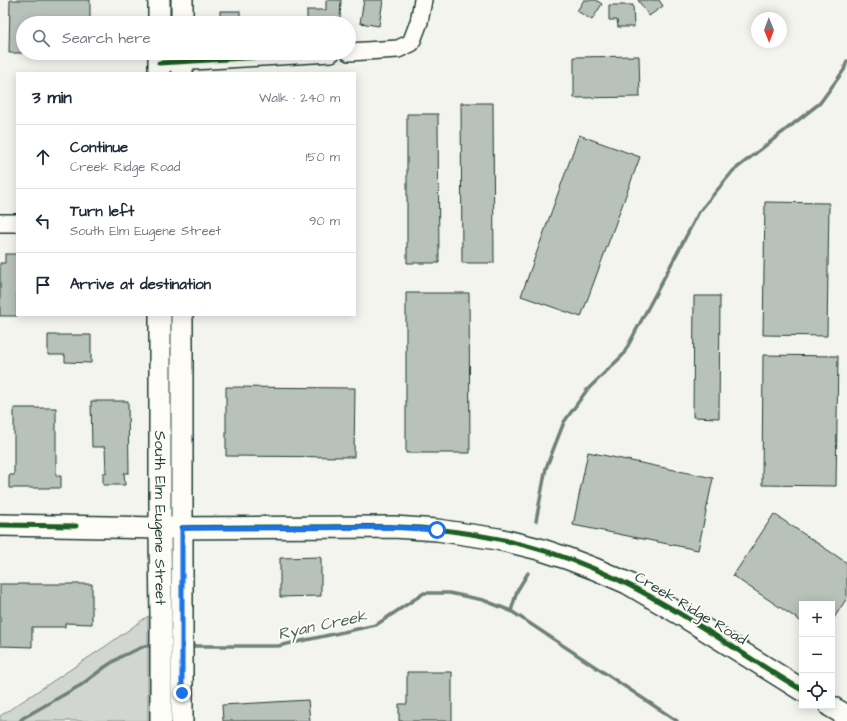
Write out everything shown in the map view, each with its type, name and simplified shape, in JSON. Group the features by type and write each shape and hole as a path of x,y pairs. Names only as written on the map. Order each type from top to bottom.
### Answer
{"main road":[{"path":"159,0 159,16"},
{"path":"182,0 182,16"},
{"name":"South Elm Eugene Street","path":"160,316 161,721"},
{"name":"South Elm Eugene Street","path":"182,316 182,721"},
{"name":"Creek Ridge Road","path":"0,525 160,528 414,528 498,539 539,549 595,569 627,583 685,617 799,688"},
{"path":"835,709 847,716"}],"street":[{"path":"356,52 398,49 411,43 419,22 423,0"},
{"path":"159,63 215,60"},
{"path":"0,223 16,223"}],"shaded area":[{"path":"148,616 148,721 0,721 0,716 106,646"}],"building":[{"path":"10,0 90,0 90,16 16,16 16,53 9,53"},
{"path":"326,0 341,0 340,16 307,16 307,10 326,10"},
{"path":"364,0 383,0 379,26 360,23"},
{"path":"584,0 596,0 602,4 592,20 577,11"},
{"path":"638,0 659,0 663,6 649,16"},
{"path":"609,5 633,5 634,27 618,27 617,20 609,20"},
{"path":"220,11 240,11 240,16 220,16"},
{"path":"639,56 640,97 574,98 574,57"},
{"path":"461,103 493,103 494,263 462,263"},
{"path":"407,114 438,114 439,263 407,263"},
{"path":"579,135 640,157 581,317 521,296"},
{"path":"765,202 829,203 827,336 763,335"},
{"path":"5,254 16,254 16,316 0,316 0,263 5,263"},
{"path":"406,293 469,293 470,453 406,453"},
{"path":"694,296 720,296 719,418 693,417"},
{"path":"48,335 91,335 91,363 65,362 65,355 48,355"},
{"path":"763,355 838,356 836,486 762,485"},
{"path":"226,387 355,388 354,457 226,456"},
{"path":"91,401 128,401 129,473 124,473 125,485 103,485 103,473 106,473 105,447 92,447"},
{"path":"14,408 56,408 56,476 61,476 61,488 9,488 9,475 14,475"},
{"path":"588,452 713,478 698,550 573,525"},
{"path":"774,514 847,563 847,598 835,616 835,601 799,601 799,620 733,576"},
{"path":"321,557 321,596 280,597 280,558"},
{"path":"0,584 92,584 92,624 65,623 65,627 32,627 32,647 0,646"},
{"path":"407,672 452,672 452,721 399,721 399,704 407,704"},
{"path":"308,700 310,721 223,721 222,705"}],"waterway":[{"path":"536,521 546,468 564,422 587,390 623,355 699,212 733,171 820,103 844,70 847,61"},
{"path":"511,611 517,591 528,573"},
{"name":"Ryan Creek","path":"188,646 278,646 376,625 424,593 449,593 483,600 511,611 677,721"},
{"name":"Ryan Creek","path":"20,721 81,685 122,656 145,646 154,646"}],"cycle path":[{"path":"159,63 211,60"},
{"path":"0,525 76,526"},
{"path":"182,528 419,528 471,534 523,545 573,560 624,582 676,611 799,688"}],"route":[{"path":"182,693 182,528 394,527 437,530"}]}
